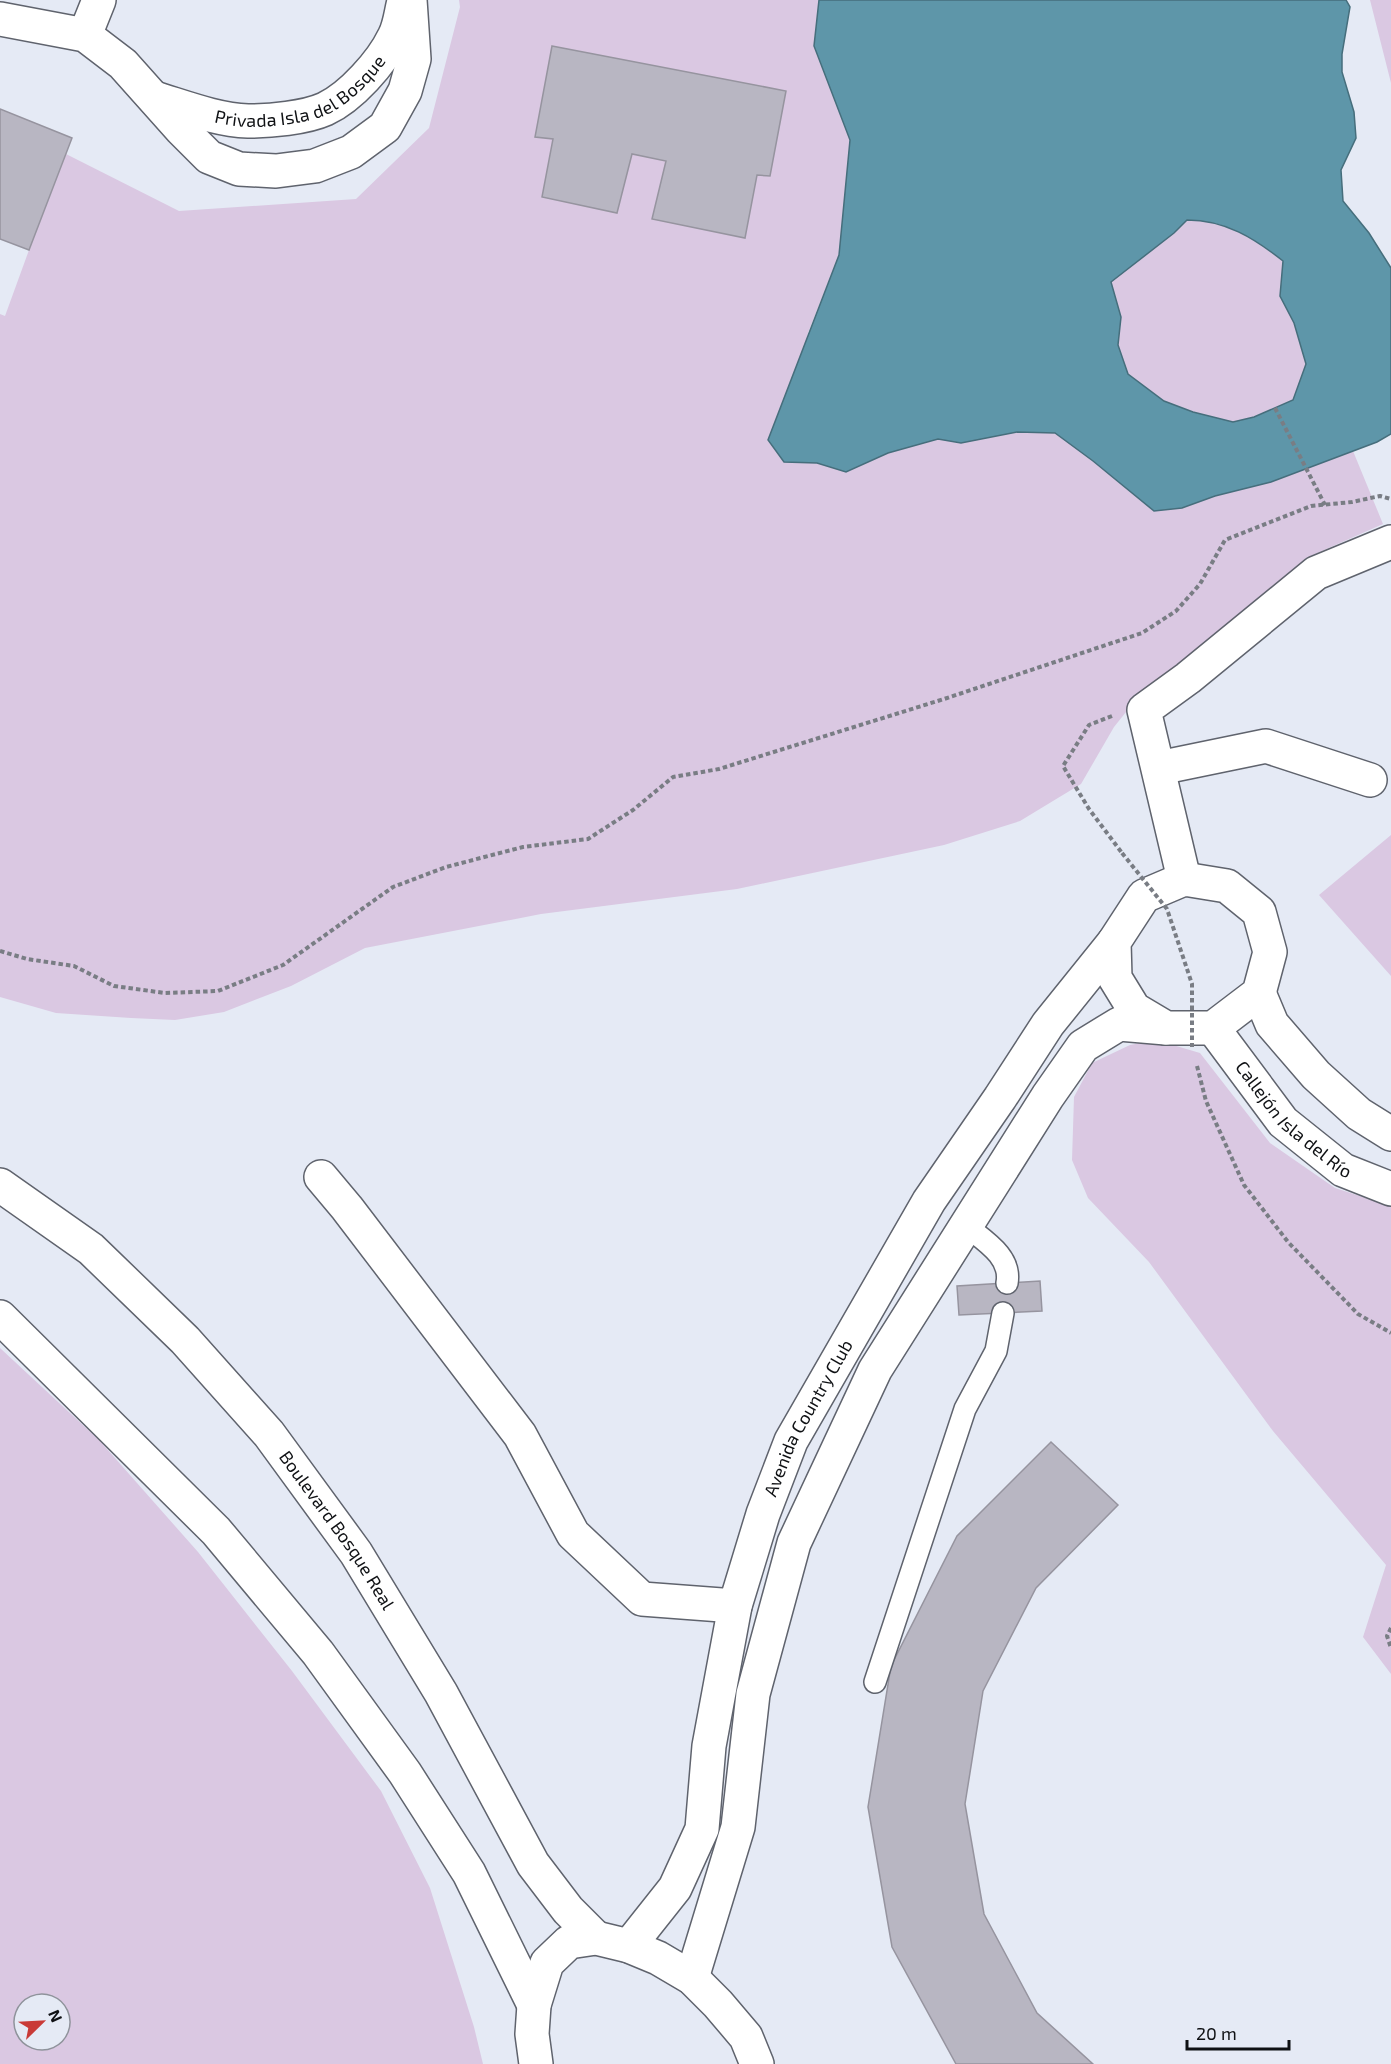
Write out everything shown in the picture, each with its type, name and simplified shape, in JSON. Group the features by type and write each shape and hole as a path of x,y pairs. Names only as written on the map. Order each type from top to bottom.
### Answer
{"street":[{"path":"86,35 99,0"},
{"name":"Privada Isla del Bosque","path":"154,98 201,113 247,121 290,117 326,109 354,89 377,63 395,35 404,0"},
{"name":"Privada Isla del Bosque","path":"0,19 86,35 123,64 208,157 239,169 276,171 315,166 351,152 385,127 405,91 414,59 410,0"},
{"path":"1184,879 1144,710 1188,678 1316,573 1391,542"},
{"path":"1159,768 1266,746 1370,780"},
{"path":"1184,879 1227,886 1259,912 1270,952 1259,993 1203,1037 1166,1028 1134,1009 1115,978 1114,942 1144,896 1184,879"},
{"name":"Avenida Country Club","path":"629,1946 675,1888 702,1828 709,1746 735,1606 763,1514 791,1441 929,1201 1048,1024 1114,942"},
{"path":"1259,993 1272,1024 1316,1076 1359,1114 1391,1134"},
{"name":"Avenida Country Club","path":"692,1978 738,1827 753,1694 794,1543 875,1370 965,1225 1083,1046 1119,1024 1166,1028"},
{"name":"Callejón Isla del Río","path":"1203,1037 1283,1122 1343,1170 1391,1189"},
{"path":"321,1177 520,1434 573,1534 642,1599 735,1606"},
{"name":"Boulevard Bosque Real","path":"0,1185 91,1249 185,1340 269,1434 356,1553 441,1693 533,1864 568,1910 596,1938"},
{"path":"0,1317 216,1531 318,1653 405,1773 469,1873 534,2005"},
{"path":"536,2064 532,2034 534,2005 547,1963 569,1942 596,1938 629,1946 658,1958 692,1978 746,2037 758,2064"}],"lane":[{"path":"965,1225 1002,1255 1008,1278 1007,1283"},
{"path":"875,1682 964,1409 996,1351 1003,1312"}],"path":[{"path":"1275,408 1324,503"},
{"path":"0,951 27,959 74,966 114,986 165,993 218,991 283,964 393,887 446,867 512,850 588,839 633,810 673,777 719,769 944,699 1142,633 1176,611 1200,584 1225,540 1311,506 1380,496 1391,499"},
{"path":"1118,715 1089,724 1063,766 1089,809 1167,909 1192,984 1203,1037 1206,1101 1244,1185 1288,1242 1358,1314 1391,1333"},
{"path":"1391,1628 1387,1636 1391,1648"}],"shaded area":[{"path":"459,0 819,0 814,46 850,140 839,255 808,333 784,462 817,463 846,472 888,453 938,439 961,443 1017,432 1056,433 1155,511 1182,508 1215,496 1271,482 1353,451 1383,524 1306,558 1142,692 1114,727 1081,784 1020,821 944,845 737,889 541,914 365,948 291,986 224,1012 175,1020 56,1013 0,997 0,314 5,316 66,154 179,211 356,199 429,128 460,7"},
{"path":"1370,0 1391,0 1391,83"},
{"path":"1187,219 1227,227 1250,238 1283,261 1280,296 1294,323 1306,364 1294,400 1254,417 1233,422 1193,412 1164,401 1128,374 1118,345 1121,317 1111,282 1174,233"},
{"path":"1391,835 1391,976 1319,895"},
{"path":"1156,1040 1200,1053 1270,1143 1335,1188 1391,1206 1391,1674 1363,1637 1386,1565 1273,1431 1149,1262 1088,1198 1072,1160 1074,1097 1092,1063 1130,1045"},
{"path":"0,1348 99,1440 198,1552 292,1671 381,1791 430,1888 474,2027 483,2064 0,2064"}],"water":[{"path":"819,0 1346,0 1350,7 1342,54 1342,72 1354,112 1356,138 1341,170 1343,201 1369,233 1391,268 1391,434 1377,442 1271,482 1215,496 1182,508 1154,511 1055,433 1017,432 961,443 938,439 888,453 846,472 817,463 784,462 768,440 839,255 850,140 814,46","holes":["1187,220 1201,221 1238,232 1283,261 1280,296 1294,323 1306,364 1293,400 1254,417 1233,422 1193,412 1164,401 1128,374 1118,345 1121,317 1111,282 1174,233"]}],"building":[{"path":"552,46 786,91 770,176 757,175 745,238 652,219 666,161 632,154 617,213 542,197 553,139 535,137"},
{"path":"0,109 72,138 29,250 0,239"},
{"path":"1040,1281 1042,1311 959,1315 957,1286"},
{"path":"1051,1442 1118,1505 1036,1588 983,1691 965,1804 984,1914 1037,2013 1093,2064 956,2064 892,1947 868,1807 891,1666 957,1536"}]}
